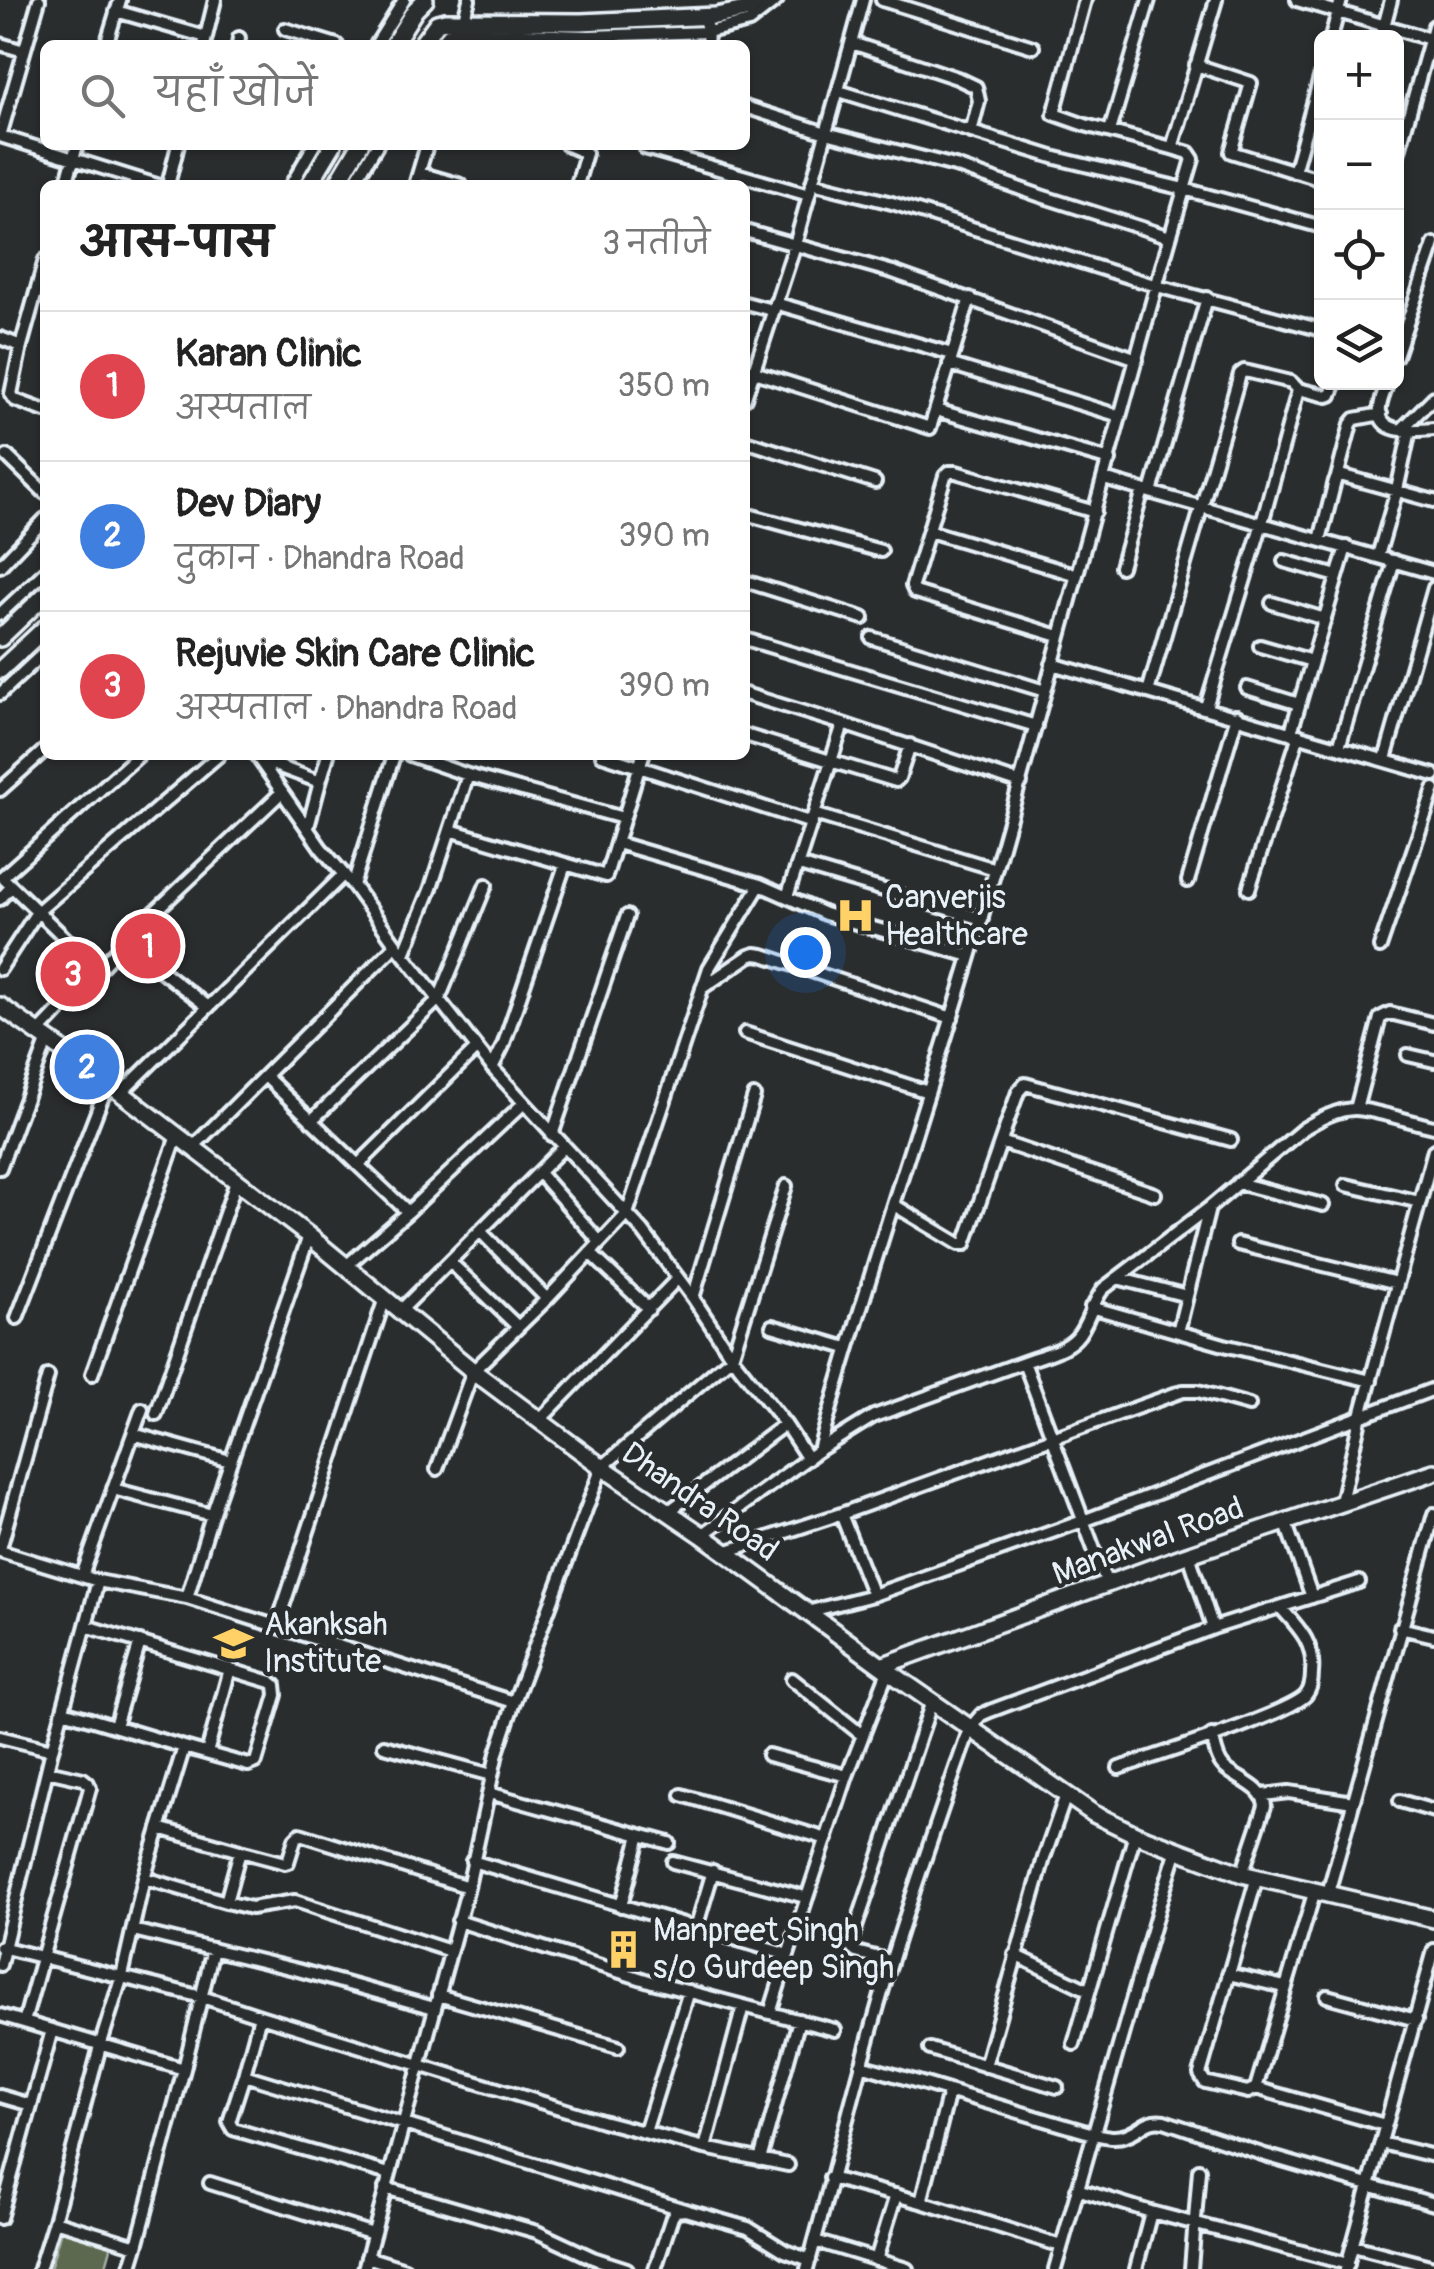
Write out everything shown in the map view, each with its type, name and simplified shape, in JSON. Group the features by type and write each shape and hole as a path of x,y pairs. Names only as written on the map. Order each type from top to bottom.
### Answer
{"street":[{"path":"39,0 0,136 40,149"},
{"path":"205,40 215,0"},
{"path":"396,40 425,0"},
{"path":"460,34 470,0"},
{"path":"706,31 750,9 758,0"},
{"path":"425,40 437,24 460,34 581,22 706,31 749,22 777,0"},
{"path":"863,0 795,245 750,370 928,428 970,298"},
{"path":"882,0 1033,48"},
{"path":"819,1450 982,918 1192,155 1054,114 1086,0"},
{"path":"1110,131 1149,0"},
{"path":"1172,148 1216,0"},
{"path":"1297,0 1377,30"},
{"path":"1333,30 1341,0"},
{"path":"1383,30 1391,0"},
{"path":"379,40 401,1"},
{"path":"108,40 118,5 203,40"},
{"path":"1404,132 1434,26"},
{"path":"285,29 320,40"},
{"path":"1404,35 1430,39"},
{"path":"852,43 976,87 980,101 971,132"},
{"path":"0,44 24,51"},
{"path":"1196,65 1251,83 1231,152 1314,178"},
{"path":"839,90 1056,158 1314,225"},
{"path":"1294,172 1314,99"},
{"path":"750,109 826,133 955,166 1170,237"},
{"path":"44,150 141,180"},
{"path":"67,180 76,150"},
{"path":"169,180 177,150"},
{"path":"294,180 311,150"},
{"path":"312,180 330,150"},
{"path":"339,180 357,150"},
{"path":"356,180 374,150"},
{"path":"417,180 426,150"},
{"path":"578,180 586,153 579,150"},
{"path":"653,150 809,196"},
{"path":"419,172 445,180"},
{"path":"812,183 892,203 1156,286 1314,328"},
{"path":"750,232 893,272 1137,359"},
{"path":"1404,332 1434,244"},
{"path":"40,278 10,394 15,400 40,408"},
{"path":"1121,567 1207,298"},
{"path":"750,304 774,307 951,359 1120,416"},
{"path":"0,338 21,346"},
{"path":"1148,692 1240,374 1250,372 1291,382 1298,388 1327,396 1334,390"},
{"path":"1206,707 1298,388"},
{"path":"1386,390 1380,408 1386,424 1405,431 1434,429"},
{"path":"1378,556 1398,490 1405,431 1434,397"},
{"path":"936,410 1110,460"},
{"path":"1320,540 1351,424 1355,418 1381,414"},
{"path":"750,443 875,482"},
{"path":"2,455 40,489"},
{"path":"1059,636 912,590 912,586 950,472 1095,512"},
{"path":"1336,478 1345,476 1434,500"},
{"path":"1104,479 1434,574"},
{"path":"750,515 881,551"},
{"path":"0,566 40,524"},
{"path":"929,532 1077,574"},
{"path":"1249,889 1346,548"},
{"path":"1284,561 1338,576"},
{"path":"1339,747 1394,561"},
{"path":"0,614 40,577"},
{"path":"750,583 863,618"},
{"path":"1385,759 1434,588"},
{"path":"0,638 40,600"},
{"path":"1272,604 1325,618"},
{"path":"0,670 40,633"},
{"path":"872,638 1044,692"},
{"path":"750,640 1036,726"},
{"path":"1260,646 1312,661"},
{"path":"0,694 40,657"},
{"path":"1052,664 1434,775"},
{"path":"1247,688 1299,704"},
{"path":"750,696 1020,783"},
{"path":"1188,881 1237,716"},
{"path":"787,897 842,724"},
{"path":"750,737 896,781 910,745"},
{"path":"0,790 40,754"},
{"path":"97,969 3,881 4,874 133,760"},
{"path":"0,968 38,912 213,760"},
{"path":"308,827 327,760"},
{"path":"353,885 392,760"},
{"path":"425,760 622,818"},
{"path":"616,760 995,868"},
{"path":"450,830 606,876 641,760"},
{"path":"272,764 320,782"},
{"path":"272,764 282,792 321,848 492,1068 643,1231 808,1459"},
{"path":"404,954 468,774"},
{"path":"1380,946 1434,788"},
{"path":"0,1168 43,1036 97,969 282,792"},
{"path":"617,843 760,885 825,914 970,956"},
{"path":"492,1068 503,1046 564,864"},
{"path":"799,865 982,918"},
{"path":"17,1318 114,1088 207,1006 344,874"},
{"path":"312,1121 438,999 486,885"},
{"path":"437,1469 473,1370 547,1299 626,1214 709,968 760,885"},
{"path":"0,898 10,888"},
{"path":"552,1135 626,916"},
{"path":"192,1148 396,944"},
{"path":"701,988 749,956 764,955 952,1018"},
{"path":"155,966 207,1006"},
{"name":"Dhandra Road","path":"0,1006 310,1236 473,1370 602,1467 1094,1814 1136,1834 1250,1876 1434,1918"},
{"path":"1356,1109 1380,1018 1390,1013 1434,1024"},
{"path":"746,1033 928,1092"},
{"path":"358,1166 477,1048"},
{"path":"1408,1055 1434,1061"},
{"path":"265,1076 408,1212"},
{"path":"894,1204 965,1244 1018,1092 1025,1084 1231,1140"},
{"path":"693,1298 754,1096"},
{"path":"344,1267 524,1103"},
{"path":"702,1535 819,1450 874,1416 1066,1346 1075,1339 1103,1289 1303,1129 1328,1115 1356,1109 1434,1127"},
{"path":"92,1374 176,1136"},
{"path":"1001,1142 1155,1194"},
{"path":"401,1310 564,1148"},
{"path":"1340,1502 1434,1150"},
{"path":"539,1173 600,1242"},
{"path":"156,1414 236,1182"},
{"path":"1238,1183 1323,1205"},
{"path":"1346,1185 1420,1202"},
{"path":"405,2269 366,2263 514,1702 602,1467 732,1357 786,1186"},
{"path":"1178,1332 1208,1208"},
{"path":"481,1232 547,1299"},
{"path":"187,1598 230,1461 310,1236"},
{"path":"1238,1244 1398,1283"},
{"path":"590,1253 649,1309"},
{"path":"450,1262 517,1326"},
{"path":"541,1419 678,1278"},
{"path":"1117,1278 1187,1296"},
{"path":"277,1625 385,1298"},
{"path":"1091,1307 1371,1381"},
{"path":"772,1326 848,1348"},
{"path":"1024,1362 1107,1584"},
{"path":"48,1376 0,1550 98,1581 187,1598 514,1702"},
{"path":"807,1612 873,1594 1083,1521 1434,1390"},
{"path":"725,1552 1182,1392 1198,1392 1249,1405"},
{"path":"82,1576 142,1409"},
{"path":"668,1512 785,1424"},
{"path":"133,1434 230,1461"},
{"name":"Manakwal Road","path":"885,1668 1188,1554 1434,1472"},
{"path":"113,1490 212,1515"},
{"path":"841,1514 873,1594"},
{"path":"1256,2088 1285,1987 1353,1802 1400,1628 1431,1537 1434,1514"},
{"path":"1285,1521 1312,1597"},
{"path":"1188,1554 1214,1628"},
{"path":"0,1965 98,1581"},
{"path":"244,2076 748,2228 809,2264 891,1961 970,1728 981,1715 1214,1628 1359,1582"},
{"path":"1119,1768 1282,1709 1298,1702 1309,1691 1311,1647 1280,1607"},
{"path":"63,1710 248,1765 259,1758 276,1689 270,1682 86,1626"},
{"path":"1400,1628 1434,1636"},
{"path":"115,1726 140,1642"},
{"path":"770,2013 885,1668"},
{"path":"207,1753 230,1669"},
{"path":"792,1680 862,1734"},
{"path":"891,1961 856,1952 851,1942 932,1701"},
{"path":"1212,1736 1221,1764 1263,1795 1289,1792 1353,1802"},
{"path":"0,1737 52,1750"},
{"path":"384,1746 492,1775"},
{"path":"39,2269 122,1976 144,1878 184,1747"},
{"path":"768,1755 847,1776"},
{"path":"24,2022 90,1788 83,1780 47,1771"},
{"path":"488,1793 669,1843"},
{"path":"682,1795 827,1839"},
{"path":"985,2066 1015,1955 1066,1795"},
{"path":"1263,1795 1265,1806 1250,1876 1200,2076 1205,2082 1248,2092 1256,2088 1386,2126"},
{"path":"1400,1800 1434,1810"},
{"path":"159,1828 285,1863 300,1834 468,1887"},
{"path":"1074,2044 1136,1834"},
{"path":"620,1906 640,1835"},
{"path":"1055,2269 1177,1849"},
{"path":"226,1902 240,1850"},
{"path":"472,1861 788,1955"},
{"path":"672,1862 806,1897"},
{"path":"696,1928 713,1871"},
{"path":"144,1878 251,1908 295,1902 450,1951"},
{"path":"458,1921 688,1991 836,2030"},
{"path":"133,1930 434,2008"},
{"path":"2,1948 202,1997 602,2121 788,2165"},
{"path":"130,2269 213,1950"},
{"path":"1077,2189 1347,2267 1434,1950"},
{"path":"1015,1955 1088,1990"},
{"path":"1228,1974 1285,1987"},
{"path":"645,2132 688,1991"},
{"path":"438,1995 618,2047"},
{"path":"1327,1996 1416,2020"},
{"path":"705,2148 743,2006"},
{"path":"0,2016 184,2069"},
{"path":"260,2016 230,2115 232,2129 389,2174"},
{"path":"760,2160 799,2020"},
{"path":"0,2218 5,2182 52,2030"},
{"path":"930,2050 1057,2086"},
{"path":"861,2065 1093,2134 1120,2137 1158,2120 1434,2204"},
{"path":"921,2202 950,2092"},
{"path":"0,2096 31,2105"},
{"path":"1380,2143 1434,2156"},
{"path":"1191,2269 1199,2170"},
{"path":"830,2178 1061,2246"},
{"path":"210,2183 373,2234"},
{"path":"385,2188 536,2232 627,2269"},
{"path":"876,2260 896,2195"},
{"path":"656,2269 672,2216 685,2210"},
{"path":"1136,2269 1151,2212"},
{"path":"54,2221 138,2246"},
{"path":"815,2241 907,2269"},
{"path":"1353,2246 1434,2268"}],"green space":[{"path":"61,2230 112,2244 105,2269 50,2269"}],"place":[{"name":"Canverjis Healthcare","path":"855,916"},
{"name":"Karan Clinic","path":"148,946"},
{"name":"Rejuvie Skin Care Clinic","path":"73,974"},
{"name":"Dev Diary","path":"87,1067"},
{"name":"Akanksah Institute","path":"234,1643"},
{"name":"Manpreet Singh s/o Gurdeep Singh","path":"623,1949"}]}
